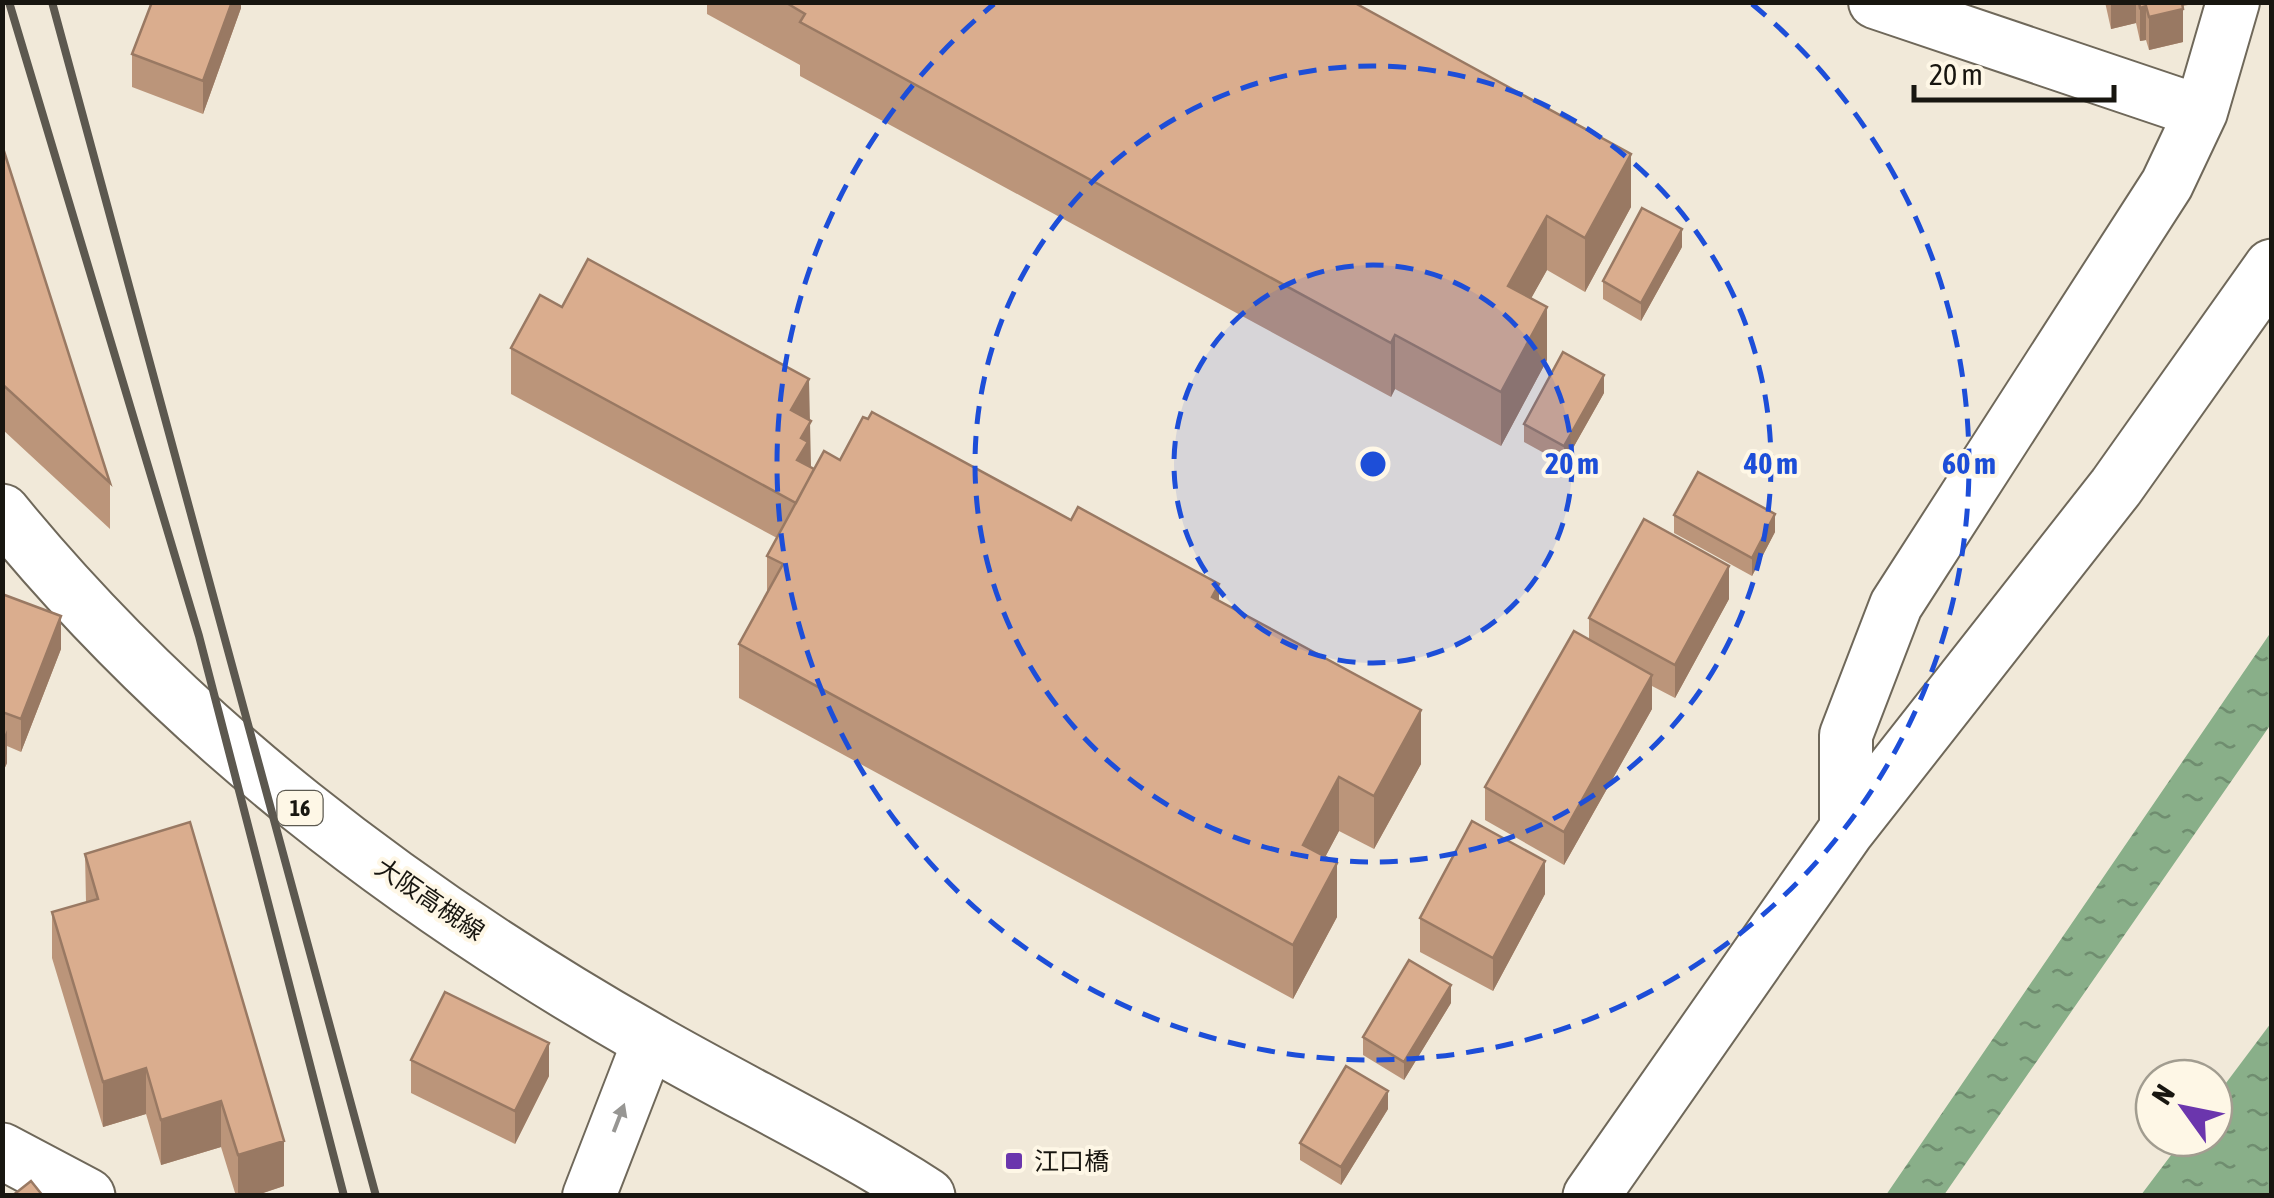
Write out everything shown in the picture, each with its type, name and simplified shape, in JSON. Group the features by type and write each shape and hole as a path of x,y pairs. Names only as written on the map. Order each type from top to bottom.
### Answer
{"street":[{"path":"1875,2 2202,112"},
{"path":"1846,832 1846,736 1896,604 2166,184 2202,112 2233,2"},
{"path":"1591,1196 1846,832 2116,487 2272,267"},
{"name":"大阪高槻線","path":"2,512 126,652 285,796 342,840 650,1040 812,1126 926,1196"},
{"path":"589,1196 650,1040"},
{"path":"2,1151 87,1196"}],"water":[{"path":"2271,632 2271,724 1944,1195 1886,1195"},
{"path":"2271,1023 2271,1195 2141,1195 2169,1158 2234,1158 2234,1072"}],"building":[{"path":"152,2 232,2 203,81 132,54"},
{"path":"785,2 1353,2 1631,154 1585,238 1547,216 1508,286 1547,307 1501,392 1395,335 1391,343 800,22 805,14"},
{"path":"2139,2 2182,2 2183,9 2149,17 2146,6 2140,8"},
{"path":"2,145 110,483 2,384"},
{"path":"1642,208 1682,229 1641,303 1603,281"},
{"path":"588,259 809,379 791,410 811,421 801,438 808,442 797,460 814,469 796,503 511,348 540,295 562,307"},
{"path":"1563,352 1604,375 1564,446 1524,424"},
{"path":"872,412 1071,520 1078,507 1219,584 1212,597 1421,710 1374,796 1339,777 1303,845 1337,863 1293,945 739,644 783,564 767,556 824,451 840,460 863,417 868,419"},
{"path":"1698,472 1775,514 1752,558 1674,515"},
{"path":"1644,519 1729,566 1675,665 1589,618"},
{"path":"2,594 61,616 21,719 2,712"},
{"path":"1574,631 1652,675 1564,832 1485,787"},
{"path":"1472,821 1545,861 1493,958 1420,918"},
{"path":"190,822 284,1141 238,1155 221,1101 161,1120 146,1068 103,1082 52,912 98,899 85,854"},
{"path":"1409,960 1451,985 1404,1062 1363,1037"},
{"path":"445,992 549,1043 515,1111 411,1060"},
{"path":"1346,1066 1388,1091 1341,1167 1300,1143"},
{"path":"31,1181 43,1196 12,1196"}],"railway":[{"path":"9,2 199,636 344,1196"},
{"path":"52,2 376,1196"}],"place":[{"name":"江口橋","path":"1014,1161"}]}
